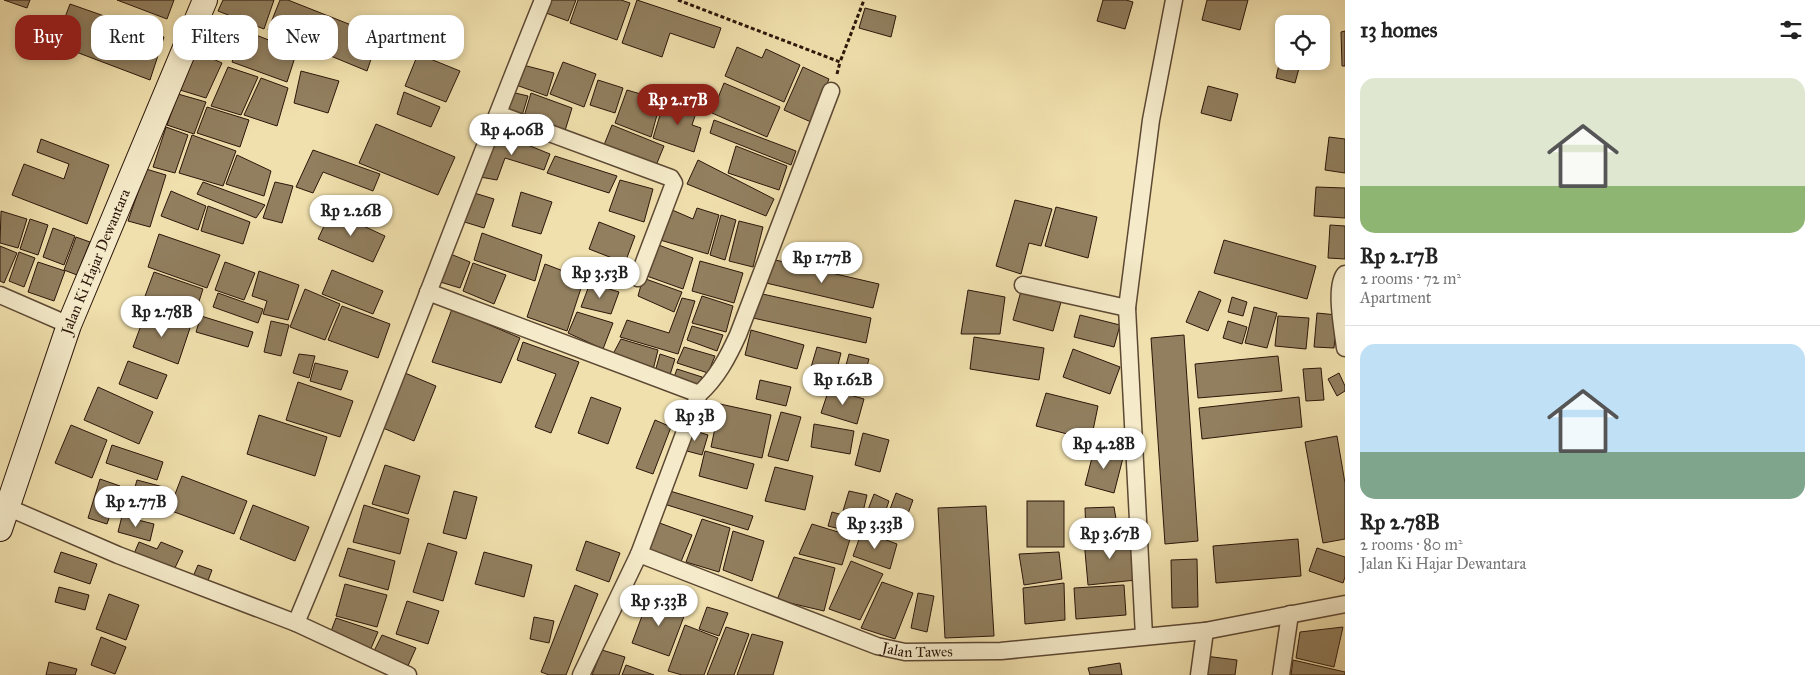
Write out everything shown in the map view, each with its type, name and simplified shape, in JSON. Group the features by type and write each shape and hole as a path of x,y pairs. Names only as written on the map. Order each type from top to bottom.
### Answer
{"main road":[{"name":"Jalan Ki Hajar Dewantara","path":"2,514 69,324 205,0"}],"street":[{"path":"296,623 335,531 544,0"},
{"path":"1144,636 1127,308 1151,120 1174,0"},
{"path":"581,675 639,554 699,394 710,384 726,361 738,336 831,91"},
{"path":"498,114 671,178 674,183 638,278"},
{"path":"1345,274 1341,278 1340,291 1345,348"},
{"path":"1023,285 1127,308"},
{"path":"428,292 699,394"},
{"path":"0,295 69,324"},
{"path":"2,514 118,555 296,623 408,675"},
{"name":"Jalan Tawes","path":"639,554 877,646 905,652 1001,651 1205,631 1345,604"},
{"path":"1282,675 1290,614"},
{"path":"1199,675 1205,631"}],"path":[{"path":"678,0 840,62 864,0"}],"building":[{"path":"4,0 30,0 27,8"},
{"path":"117,0 174,0 167,19 163,17 163,15 156,15"},
{"path":"223,0 274,0 264,29 258,27 258,15 228,15 218,11"},
{"path":"280,0 288,0 326,15 274,15"},
{"path":"550,0 576,0 568,21 546,13"},
{"path":"578,0 621,0 630,3 617,40 570,23"},
{"path":"637,0 721,28 714,48 670,33 662,57 622,43"},
{"path":"1103,0 1126,0 1133,2 1125,29 1097,21"},
{"path":"1207,0 1248,0 1240,30 1202,20"},
{"path":"70,4 101,15 91,15 91,58 81,54 81,15 66,15"},
{"path":"865,8 896,16 891,37 859,28"},
{"path":"338,20 348,24 348,60 371,60 367,71 338,59"},
{"path":"1345,31 1345,66 1342,66 1341,32"},
{"path":"258,36 268,40 268,60 294,60 287,82 232,62 233,60 258,60"},
{"path":"737,47 762,58 766,49 800,65 784,102 725,76"},
{"path":"97,60 157,60 150,80"},
{"path":"192,60 215,60 222,63 206,98 180,90"},
{"path":"416,60 433,60 460,71 446,102 405,86"},
{"path":"563,62 596,74 584,107 550,94"},
{"path":"523,65 554,73 547,96 516,85"},
{"path":"228,67 258,77 241,115 211,106"},
{"path":"803,67 829,79 811,122 784,110"},
{"path":"1278,70 1299,70 1295,83 1276,78"},
{"path":"301,71 339,81 328,113 294,103"},
{"path":"261,78 288,88 277,126 244,115"},
{"path":"598,80 623,88 615,113 590,105"},
{"path":"724,83 780,107 767,137 712,113"},
{"path":"1208,86 1238,94 1231,121 1201,113"},
{"path":"627,90 661,100 651,137 615,123"},
{"path":"404,92 440,107 431,127 397,114"},
{"path":"511,92 528,96 521,119 503,113"},
{"path":"531,93 572,108 564,134 523,120"},
{"path":"178,94 206,102 194,134 167,125"},
{"path":"665,99 697,110 692,125 701,128 694,152 653,138"},
{"path":"207,107 249,120 240,147 197,133"},
{"path":"714,120 796,151 791,165 710,133"},
{"path":"376,124 455,157 438,195 359,163"},
{"path":"612,125 664,146 655,168 602,150"},
{"path":"166,127 188,135 175,173 153,167"},
{"path":"498,133 550,154 544,170 505,158 497,180 480,177"},
{"path":"192,135 236,151 223,186 179,173"},
{"path":"1329,137 1345,139 1345,173 1325,170"},
{"path":"41,139 109,165 87,224 12,195 24,164 64,179 69,164 37,152"},
{"path":"736,146 787,166 779,190 728,173"},
{"path":"313,150 380,174 373,191 323,172 313,193 296,187"},
{"path":"237,155 271,171 264,196 226,184"},
{"path":"555,156 617,176 609,193 547,173"},
{"path":"698,160 774,199 766,216 687,184"},
{"path":"146,169 166,175 150,227 128,221"},
{"path":"620,180 653,189 644,222 609,211"},
{"path":"203,182 265,205 256,218 197,194"},
{"path":"275,182 293,186 282,223 263,218"},
{"path":"1316,187 1345,188 1345,218 1314,216"},
{"path":"171,191 206,206 198,230 161,216"},
{"path":"471,192 494,199 484,228 458,220"},
{"path":"521,192 552,202 541,234 512,226"},
{"path":"1015,200 1052,209 1041,246 1029,243 1021,274 996,266"},
{"path":"208,206 250,222 243,244 201,231"},
{"path":"1056,207 1097,217 1088,258 1045,246"},
{"path":"697,208 719,215 708,254 660,240 670,209 693,219"},
{"path":"1,211 27,219 18,248 0,243"},
{"path":"331,211 385,236 373,262 318,239"},
{"path":"721,215 736,220 725,260 710,255"},
{"path":"30,219 48,225 38,255 20,249"},
{"path":"739,221 763,227 753,267 729,261"},
{"path":"599,222 635,236 625,263 589,249"},
{"path":"1330,225 1345,226 1345,259 1328,258"},
{"path":"53,228 75,236 64,265 43,257"},
{"path":"482,233 542,255 535,281 474,260"},
{"path":"159,234 220,255 207,288 148,267"},
{"path":"76,237 90,242 77,275 64,270"},
{"path":"1224,240 1316,266 1307,299 1214,273"},
{"path":"656,244 693,258 683,289 644,275"},
{"path":"0,246 17,253 4,283 0,281"},
{"path":"19,252 35,258 24,287 9,281"},
{"path":"448,253 470,262 460,288 437,281"},
{"path":"771,259 879,284 873,308 766,283"},
{"path":"700,261 743,273 734,303 692,291"},
{"path":"38,262 65,271 54,301 28,292"},
{"path":"225,262 255,273 244,300 215,290"},
{"path":"473,263 506,275 494,304 463,291"},
{"path":"545,264 584,279 567,331 527,317"},
{"path":"332,270 383,291 373,314 322,294"},
{"path":"259,271 299,285 288,320 263,314 267,301 252,296"},
{"path":"154,272 203,289 194,317 144,299"},
{"path":"643,278 682,292 674,312 638,296"},
{"path":"590,283 619,292 611,314 581,307"},
{"path":"305,289 340,304 325,340 290,327"},
{"path":"968,290 1005,297 1000,334 961,334"},
{"path":"1021,291 1061,302 1053,331 1013,320"},
{"path":"1199,291 1221,300 1208,331 1186,322"},
{"path":"218,293 263,309 258,323 213,307"},
{"path":"758,293 871,318 866,343 753,318"},
{"path":"702,296 733,306 726,332 692,323"},
{"path":"1232,297 1247,302 1243,316 1228,312"},
{"path":"682,298 695,301 678,354 620,337 627,320 669,333"},
{"path":"342,306 390,324 378,358 328,340"},
{"path":"1254,307 1277,313 1267,348 1245,343"},
{"path":"452,309 520,338 501,383 432,362"},
{"path":"146,312 190,328 178,364 133,347"},
{"path":"577,312 613,323 603,349 568,333"},
{"path":"1317,313 1337,315 1334,348 1314,347"},
{"path":"1080,315 1120,325 1114,347 1074,337"},
{"path":"201,316 253,332 248,347 196,332"},
{"path":"1278,316 1309,318 1306,349 1275,346"},
{"path":"271,321 289,325 281,356 264,352"},
{"path":"1228,321 1247,327 1242,344 1223,338"},
{"path":"692,326 723,335 717,351 687,340"},
{"path":"751,330 804,345 797,369 745,355"},
{"path":"1184,335 1198,541 1165,544 1151,338"},
{"path":"974,337 1044,348 1039,380 970,369"},
{"path":"621,339 658,350 653,370 613,354"},
{"path":"523,342 579,362 551,433 535,427 556,374 517,360"},
{"path":"684,347 715,356 708,373 677,363"},
{"path":"817,347 841,353 834,381 809,374"},
{"path":"1073,349 1120,367 1110,394 1063,377"},
{"path":"299,354 315,356 309,378 293,373"},
{"path":"660,354 675,359 669,378 655,372"},
{"path":"849,354 869,359 861,389 841,384"},
{"path":"1278,356 1282,391 1198,398 1195,364"},
{"path":"128,361 167,375 157,399 119,384"},
{"path":"315,363 348,371 341,390 310,381"},
{"path":"1321,368 1324,400 1306,401 1303,369"},
{"path":"677,369 702,377 697,390 673,380"},
{"path":"405,373 436,386 414,441 383,428"},
{"path":"1339,373 1345,386 1345,391 1337,396 1328,379"},
{"path":"760,380 791,387 786,406 756,399"},
{"path":"298,382 353,401 340,437 286,420"},
{"path":"98,387 153,412 139,444 84,420"},
{"path":"829,389 864,399 857,424 821,413"},
{"path":"1046,393 1098,406 1091,440 1036,426"},
{"path":"591,397 621,408 608,444 578,433"},
{"path":"1299,397 1302,427 1202,439 1199,408"},
{"path":"720,404 771,415 762,458 711,447"},
{"path":"781,412 801,417 788,461 768,456"},
{"path":"259,415 327,437 315,476 247,454"},
{"path":"655,420 671,427 653,474 636,468"},
{"path":"814,424 854,431 850,454 811,447"},
{"path":"71,425 107,440 92,478 55,463"},
{"path":"689,429 708,435 702,455 683,450"},
{"path":"863,433 889,440 880,472 855,465"},
{"path":"1337,436 1345,483 1345,539 1323,543 1305,442"},
{"path":"112,445 163,462 157,480 106,463"},
{"path":"1095,446 1124,454 1114,493 1085,485"},
{"path":"705,451 754,464 747,489 699,476"},
{"path":"385,465 420,476 408,514 372,504"},
{"path":"775,467 813,476 805,510 765,501"},
{"path":"182,476 247,501 234,534 169,510"},
{"path":"100,479 120,486 107,524 88,518"},
{"path":"137,480 167,488 159,516 129,508"},
{"path":"454,491 477,497 466,539 443,533"},
{"path":"670,491 753,516 748,530 664,504"},
{"path":"849,491 867,495 862,516 843,511"},
{"path":"896,493 913,500 899,538 882,531"},
{"path":"874,494 889,501 879,530 863,523"},
{"path":"1027,501 1064,501 1064,547 1027,547"},
{"path":"253,505 309,527 295,561 240,539"},
{"path":"364,505 409,519 400,554 353,542"},
{"path":"986,506 994,636 945,638 938,508"},
{"path":"1114,507 1118,531 1086,533 1085,508"},
{"path":"832,512 860,520 856,533 828,526"},
{"path":"122,516 154,524 150,541 118,532"},
{"path":"702,519 730,528 719,572 686,562"},
{"path":"657,522 692,535 680,564 644,552"},
{"path":"812,524 851,536 842,565 799,554"},
{"path":"733,531 764,541 752,581 723,570"},
{"path":"862,531 897,544 890,569 853,556"},
{"path":"1132,536 1136,580 1088,585 1084,540"},
{"path":"1298,539 1301,576 1216,583 1213,546"},
{"path":"586,541 620,553 609,582 576,570"},
{"path":"139,542 157,549 161,542 183,551 173,572 133,556"},
{"path":"428,543 457,552 443,601 413,592"},
{"path":"348,548 395,561 388,590 339,576"},
{"path":"1317,548 1345,557 1345,577 1343,583 1309,571"},
{"path":"61,552 97,564 90,584 54,572"},
{"path":"484,552 532,565 524,597 475,584"},
{"path":"1059,552 1062,579 1024,585 1019,554"},
{"path":"794,557 835,568 824,611 777,600"},
{"path":"1197,559 1198,607 1172,608 1171,560"},
{"path":"851,561 883,574 860,620 829,609"},
{"path":"198,565 212,570 207,583 192,579"},
{"path":"882,582 913,593 895,639 861,628"},
{"path":"1064,583 1065,620 1025,624 1023,588"},
{"path":"345,584 387,595 377,627 336,616"},
{"path":"575,585 598,594 566,675 549,675 541,672"},
{"path":"1124,585 1126,615 1076,619 1074,588"},
{"path":"59,587 89,595 85,610 55,602"},
{"path":"918,593 934,596 927,632 911,628"},
{"path":"109,594 139,605 126,640 96,629"},
{"path":"649,597 686,611 669,656 632,643"},
{"path":"407,601 439,611 428,644 396,634"},
{"path":"707,607 728,613 719,636 699,629"},
{"path":"534,617 554,621 549,643 530,639"},
{"path":"336,618 378,632 369,653 330,634"},
{"path":"685,625 718,638 704,675 682,675 668,671"},
{"path":"726,627 749,634 734,675 707,675"},
{"path":"1343,627 1334,667 1296,658 1300,632"},
{"path":"752,634 783,642 773,675 737,675"},
{"path":"382,635 416,648 407,668 373,653"},
{"path":"101,637 126,647 115,674 91,665"},
{"path":"602,650 625,657 619,675 592,675"},
{"path":"1205,656 1237,660 1235,675 1203,675"},
{"path":"1293,660 1345,672 1345,675 1291,675"},
{"path":"49,662 77,669 75,675 46,675"},
{"path":"1120,663 1122,675 1090,675 1088,668"},
{"path":"626,665 654,675 622,675"}]}
